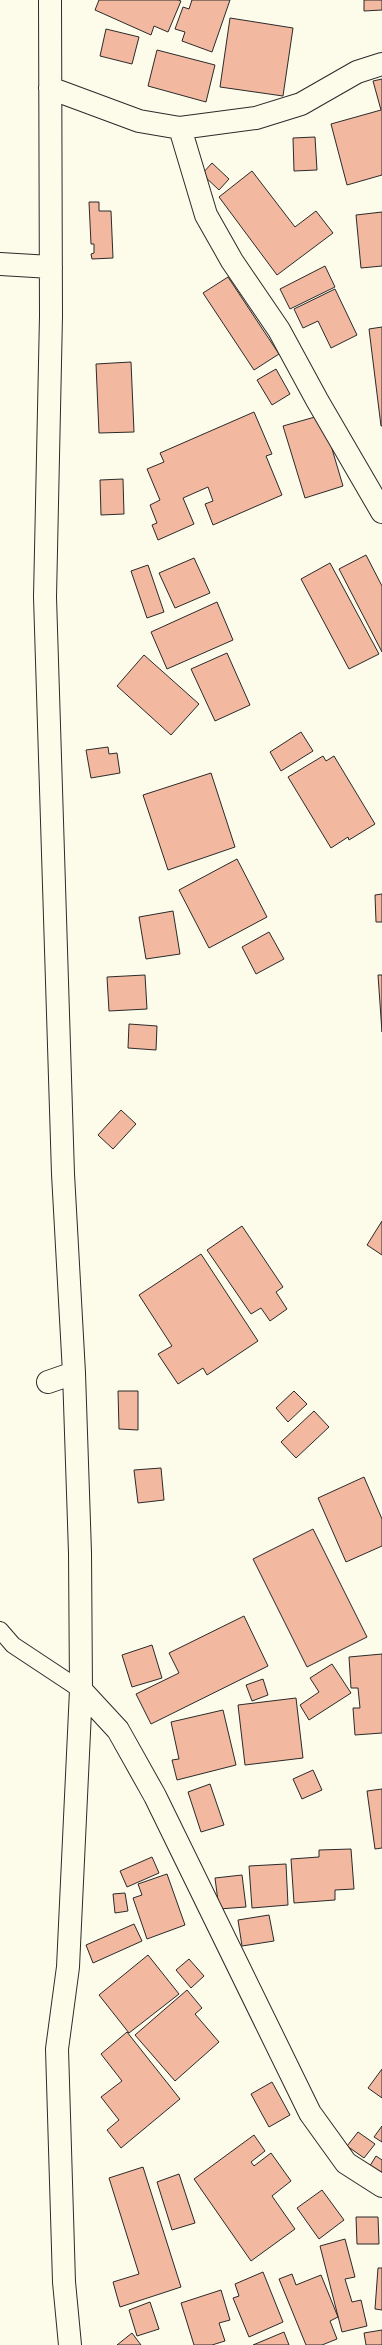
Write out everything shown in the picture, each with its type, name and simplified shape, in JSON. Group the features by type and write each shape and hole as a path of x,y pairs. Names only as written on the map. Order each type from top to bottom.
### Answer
{"street":[{"path":"50,0 51,267 45,597 63,1167 74,1373 80,1540 81,1690 68,1967 57,2049 64,2282 70,2345"},
{"path":"50,88 139,121 180,128 256,118 301,104 357,72 382,64"},
{"path":"180,128 206,215 232,261 279,330 317,400 382,512"},
{"path":"0,264 51,267"},
{"path":"48,1382 74,1373"},
{"path":"81,1690 118,1730 155,1796 310,2113 346,2163 382,2186"}],"lane":[{"path":"0,1630 13,1645 81,1690"}],"building":[{"path":"99,0 181,1 168,32 154,26 151,35 95,10"},
{"path":"192,0 230,0 212,52 182,41 185,32 175,29 183,7 189,9"},
{"path":"364,0 382,0 382,10 364,11"},
{"path":"230,18 293,28 283,96 220,87"},
{"path":"106,29 139,37 132,64 100,56"},
{"path":"157,50 215,65 206,102 148,86"},
{"path":"382,79 382,175 347,185 331,124 381,110 373,81"},
{"path":"315,137 317,170 294,171 293,138"},
{"path":"212,163 229,179 219,190 202,174"},
{"path":"252,171 295,227 316,211 333,233 277,275 219,197"},
{"path":"89,202 99,202 99,211 111,211 113,258 92,259 91,254 94,253 94,244 91,244"},
{"path":"382,212 382,266 361,268 356,215"},
{"path":"325,266 335,287 290,309 280,289"},
{"path":"228,277 279,354 254,370 203,293"},
{"path":"335,289 357,335 331,348 318,321 303,328 294,309"},
{"path":"382,327 382,426 381,426 369,329"},
{"path":"131,362 134,432 99,433 96,364"},
{"path":"276,369 290,394 272,405 257,380"},
{"path":"254,412 272,454 266,456 282,495 213,525 205,504 213,501 208,487 183,498 194,524 158,540 152,525 157,523 150,505 160,500 147,469 164,462 160,453"},
{"path":"322,415 343,486 305,498 283,426"},
{"path":"123,479 124,514 101,515 100,480"},
{"path":"366,555 382,586 382,652 339,569"},
{"path":"194,558 210,593 175,608 159,573"},
{"path":"330,563 379,654 349,669 301,579"},
{"path":"148,565 164,612 147,618 131,571"},
{"path":"217,602 233,640 167,669 151,632"},
{"path":"227,653 250,705 215,721 191,669"},
{"path":"144,655 199,704 171,735 117,686"},
{"path":"301,732 313,751 281,771 270,752"},
{"path":"108,747 109,754 117,753 120,773 91,778 86,750"},
{"path":"323,756 326,761 334,756 375,824 349,840 348,837 331,848 288,777"},
{"path":"211,773 235,847 168,870 143,795"},
{"path":"237,859 267,917 209,948 179,890"},
{"path":"382,894 382,922 376,922 375,895"},
{"path":"173,911 180,954 146,959 139,917"},
{"path":"269,932 284,959 256,974 242,947"},
{"path":"145,975 147,1009 109,1011 107,977"},
{"path":"378,975 382,975 382,1032"},
{"path":"129,1024 157,1026 156,1050 128,1048"},
{"path":"121,1110 136,1124 113,1149 98,1135"},
{"path":"382,1221 382,1255 367,1245"},
{"path":"242,1226 283,1287 276,1292 287,1309 270,1321 261,1308 251,1314 207,1250"},
{"path":"201,1254 258,1341 207,1375 203,1368 178,1384 158,1354 172,1346 139,1295"},
{"path":"118,1391 138,1391 138,1430 119,1429"},
{"path":"294,1391 307,1404 288,1422 276,1408"},
{"path":"314,1411 329,1427 296,1458 281,1442"},
{"path":"161,1468 164,1500 138,1503 134,1470"},
{"path":"364,1477 382,1519 382,1546 346,1562 318,1498"},
{"path":"313,1529 367,1637 307,1667 253,1559"},
{"path":"244,1616 268,1666 151,1724 136,1694 179,1673 169,1653"},
{"path":"152,1645 162,1678 132,1687 122,1655"},
{"path":"382,1654 382,1733 355,1735 353,1708 360,1708 358,1688 351,1688 349,1657"},
{"path":"332,1664 351,1693 309,1720 300,1705 319,1692 310,1678"},
{"path":"263,1679 268,1695 252,1701 246,1685"},
{"path":"296,1698 303,1758 245,1765 238,1705"},
{"path":"223,1710 236,1765 177,1780 172,1760 179,1759 171,1722"},
{"path":"313,1770 322,1790 302,1799 293,1779"},
{"path":"210,1784 224,1825 201,1832 188,1792"},
{"path":"382,1789 382,1848 375,1849 367,1791"},
{"path":"351,1849 354,1889 335,1890 335,1900 294,1903 291,1859 319,1857 319,1850"},
{"path":"152,1857 159,1873 127,1887 120,1871"},
{"path":"286,1864 288,1905 252,1908 249,1866"},
{"path":"167,1874 185,1925 147,1939 133,1898 142,1895 138,1884"},
{"path":"242,1875 246,1907 219,1909 215,1878"},
{"path":"125,1893 128,1911 115,1913 113,1894"},
{"path":"269,1915 274,1941 242,1946 238,1920"},
{"path":"134,1924 142,1941 93,1963 86,1945"},
{"path":"148,1955 179,1994 129,2033 99,1995"},
{"path":"189,1959 204,1976 191,1988 176,1970"},
{"path":"187,1990 202,2008 195,2014 219,2042 175,2081 135,2035"},
{"path":"127,2032 180,2099 121,2148 107,2130 119,2120 101,2097 122,2081 101,2054"},
{"path":"382,2069 382,2098 368,2088"},
{"path":"272,2082 290,2115 269,2127 251,2094"},
{"path":"382,2126 382,2142 374,2137"},
{"path":"358,2132 375,2144 364,2158 347,2146"},
{"path":"254,2135 265,2151 251,2162 254,2166 271,2153 291,2181 272,2196 295,2229 251,2261 194,2179"},
{"path":"376,2156 382,2160 382,2178 368,2169"},
{"path":"143,2167 181,2287 120,2307 113,2282 139,2274 109,2178"},
{"path":"179,2174 195,2223 172,2230 157,2182"},
{"path":"322,2190 344,2220 319,2239 297,2208"},
{"path":"356,2217 378,2217 379,2244 357,2244"},
{"path":"345,2239 355,2277 345,2279 352,2302 361,2300 367,2326 342,2332 320,2246"},
{"path":"378,2268 382,2268 382,2310 375,2309"},
{"path":"263,2272 283,2322 249,2337 233,2298 239,2296 235,2284"},
{"path":"292,2274 296,2285 321,2275 338,2317 330,2321 337,2339 322,2345 306,2345 279,2279"},
{"path":"221,2290 230,2320 219,2323 225,2341 212,2345 194,2345 181,2303"},
{"path":"150,2302 159,2329 137,2336 129,2310"},
{"path":"382,2330 382,2345 366,2345 364,2333"},
{"path":"284,2332 289,2345 253,2345"},
{"path":"132,2333 141,2345 117,2345"}]}
